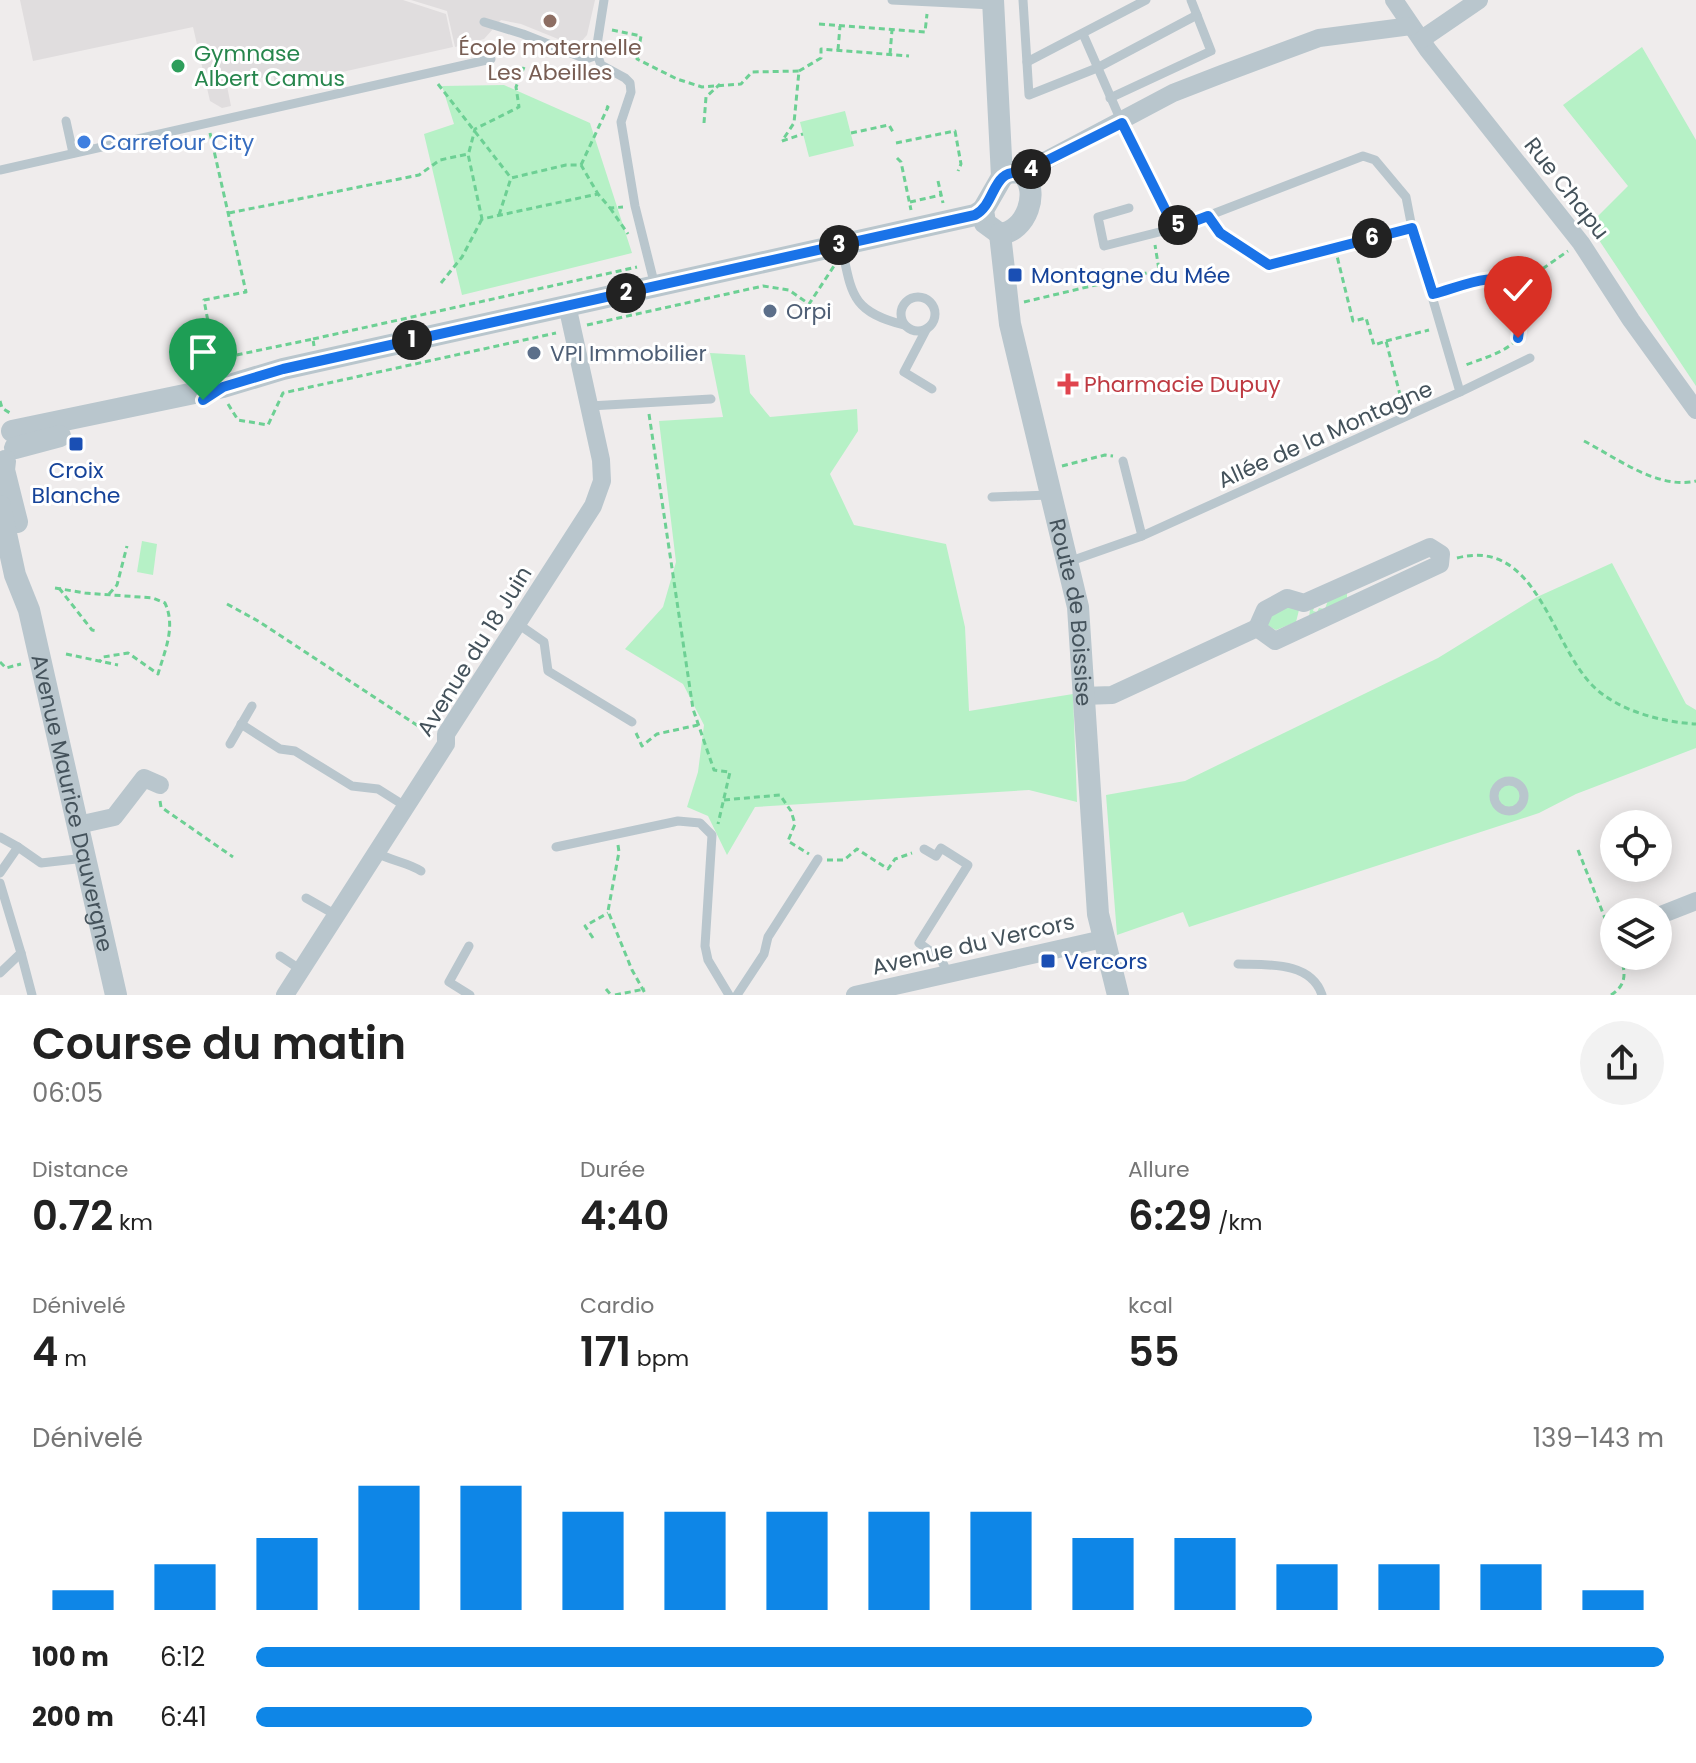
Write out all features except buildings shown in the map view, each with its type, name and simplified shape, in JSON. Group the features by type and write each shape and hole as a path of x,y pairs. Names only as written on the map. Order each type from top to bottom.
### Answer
{"street":[{"name":"Rue Chapu","path":"1394,0 1416,33 1581,243 1631,320 1696,410"},
{"path":"6,445 192,405 223,387 283,369 567,305 654,279 843,252 967,217 983,210 1012,175 1129,119 1173,93 1319,38 1416,33 1479,0"},
{"path":"993,2 1012,175"},
{"path":"983,210 985,223 1000,234 1008,234 1016,227 1031,202 1033,192 1030,183 1012,175"},
{"name":"Route de Boissise","path":"1000,234 1007,305 1078,607 1092,846 1103,939 1118,995"},
{"name":"Avenue du 18 Juin","path":"285,995 446,744 446,734 593,506 602,481 601,460 567,305"},
{"name":"Avenue Maurice Dauvergne","path":"6,445 6,478 29,569 29,610"},
{"name":"Avenue Maurice Dauvergne","path":"0,506 15,575 29,610 116,995"},
{"path":"1083,696 1112,695 1257,628 1265,610 1287,598 1304,603 1430,547 1441,554 1440,564 1275,641 1257,628"},
{"path":"78,825 114,817 144,778 160,785"},
{"path":"1672,910 1696,901"},
{"name":"Avenue du Vercors","path":"855,995 1103,939"}],"lane":[{"path":"604,0 596,41 598,57 607,69 630,83 631,92 621,122 635,206 654,279"},
{"path":"892,0 993,2"},
{"path":"1023,0 1029,95 1097,68 1197,15"},
{"path":"1027,62 1146,0"},
{"path":"1110,98 1211,51 1191,0"},
{"path":"484,22 586,59 598,57"},
{"path":"1083,34 1110,98 1129,119"},
{"path":"0,170 491,59"},
{"path":"1126,91 1129,119 1167,213 1179,227"},
{"path":"66,121 73,153"},
{"name":"Allée de la Montagne","path":"1068,562 1142,536 1460,392 1412,228 1406,197 1375,160 1363,156 1179,227 1104,246 1098,217 1129,208"},
{"path":"843,252 850,288 865,309 880,319 904,325 915,332 926,330"},
{"path":"904,325 902,308 910,299 922,297 932,303 936,315 904,372 932,389"},
{"path":"1460,392 1530,358"},
{"path":"590,406 711,399"},
{"path":"1123,461 1142,536"},
{"path":"992,497 1051,495"},
{"path":"518,624 544,642 548,671 632,722"},
{"path":"230,744 252,706"},
{"path":"241,724 280,749 295,751 352,786 378,789 405,806"},
{"path":"556,847 678,821 700,823 712,835 705,946 708,960 729,995"},
{"path":"0,837 41,863 85,858"},
{"path":"0,873 18,847"},
{"path":"924,849 936,856 941,848 968,865 919,943 941,959 948,974"},
{"path":"375,852 421,871"},
{"path":"737,995 764,954 768,937 818,859"},
{"path":"0,883 32,995"},
{"path":"306,898 336,915"},
{"path":"469,946 449,982 470,995"},
{"path":"0,973 21,953"},
{"path":"280,956 301,970"},
{"path":"1238,964 1293,968 1309,976 1322,995"}],"path":[{"path":"819,24 925,32 927,3"},
{"path":"838,50 840,26"},
{"path":"596,41 608,43 611,29 632,32 641,36 637,59 677,79 702,87 741,84 752,72 799,71 821,58 821,49 909,56"},
{"path":"890,54 892,29"},
{"path":"457,66 460,77 435,81 511,178"},
{"path":"441,283 462,257 482,219 468,154 475,129 519,107 516,87 524,67"},
{"path":"799,71 794,123 782,141 803,134"},
{"path":"704,123 706,97 720,84"},
{"path":"581,165 608,107 607,103"},
{"path":"212,121 214,129 209,131 246,292 204,300 218,377 231,412 238,420 268,425 283,393 763,286 789,290 809,304 843,252"},
{"path":"851,133 889,125 893,132"},
{"path":"896,143 955,131 961,164 958,171"},
{"path":"229,213 419,175 440,160 468,154"},
{"path":"897,158 901,162 912,213"},
{"path":"511,178 566,165 581,165"},
{"path":"581,165 598,194 635,243"},
{"path":"499,216 511,178"},
{"path":"938,181 944,210"},
{"path":"482,219 598,194"},
{"path":"909,202 941,195"},
{"path":"610,208 635,206"},
{"path":"1208,216 1220,233 1269,265 1412,228"},
{"path":"1007,305 1159,270 1153,233"},
{"path":"1517,286 1581,243"},
{"path":"1335,248 1353,321 1366,318 1374,345 1442,327"},
{"path":"313,339 642,266 644,274 654,279"},
{"path":"1433,294 1494,278 1509,280 1517,286 1522,311 1518,338 1510,346 1454,370"},
{"path":"1386,341 1406,416"},
{"path":"648,402 693,709 714,770 730,772 719,823 712,835"},
{"path":"1584,441 1660,480 1680,485 1696,481"},
{"path":"1057,467 1105,455 1123,461"},
{"path":"108,595 117,585 127,546"},
{"path":"1440,560 1475,553 1496,557 1527,578 1569,652 1593,686 1613,702 1641,712 1696,724"},
{"path":"98,631 92,630 57,588 153,598 165,603 170,614 171,631 158,674 128,653 103,657 100,661"},
{"path":"227,604 446,744"},
{"path":"66,654 118,665"},
{"path":"0,662 6,668 26,663"},
{"path":"632,722 642,746 657,734 698,725"},
{"path":"160,785 161,807 233,857"},
{"path":"724,800 780,795 791,811 795,824 788,841 818,859 844,860 857,849 888,869 895,859 924,849"},
{"path":"616,834 619,852 608,913 646,995"},
{"path":"1578,850 1600,906"},
{"path":"593,938 585,926 608,913"},
{"path":"1611,995 1619,990 1624,981 1624,970"},
{"path":"606,989 613,995 645,989"}],"shaded area":[{"path":"20,0 403,0 446,14 453,47 276,87 273,75 227,86 231,106 222,108 210,101 193,27 33,61"},
{"name":"École maternelle Les Abeilles","path":"411,0 595,0 587,35 580,43 568,43 521,24 501,20 484,39 455,47 447,11"}],"green space":[{"path":"1642,47 1696,140 1696,386 1589,225 1628,186 1563,105"},
{"path":"504,85 590,123 632,253 462,295 424,134 454,124 442,86"},
{"path":"845,111 854,146 809,157 800,122"},
{"path":"710,353 745,355 750,393 770,417 857,409 858,431 830,474 854,525 946,544 965,627 969,711 1073,694 1077,802 1029,790 755,807 727,855 708,816 687,807 698,772 704,725 683,684 625,649 663,607 676,562 659,421 723,417"},
{"path":"142,541 157,544 153,575 137,572"},
{"path":"1612,563 1686,704 1696,710 1696,748 1576,794 1539,813 1189,927 1183,912 1117,935 1106,795 1185,781 1438,658 1537,597"},
{"path":"1347,593 1347,600 1309,617 1310,610 1299,610 1296,622 1276,630 1267,625 1271,611 1316,602 1313,611 1317,612 1319,608 1325,609 1329,597"}],"place":[{"name":"École maternelle Les Abeilles","path":"550,21"},
{"name":"Gymnase Albert Camus","path":"178,66"},
{"name":"Carrefour City","path":"84,142"},
{"name":"Montagne du Mée","path":"1015,275"},
{"name":"Orpi","path":"770,311"},
{"name":"VPI Immobilier","path":"534,353"},
{"name":"Pharmacie Dupuy","path":"1068,384"},
{"name":"Croix Blanche","path":"76,444"},
{"name":"Vercors","path":"1048,961"}],"route":[{"path":"203,400 223,387 283,369 975,215 983,210 1002,177 1009,172 1022,173 1122,123 1167,213 1179,227 1208,216 1220,233 1269,265 1412,228 1433,294 1494,278 1509,280 1517,286 1522,311 1518,338"}]}
